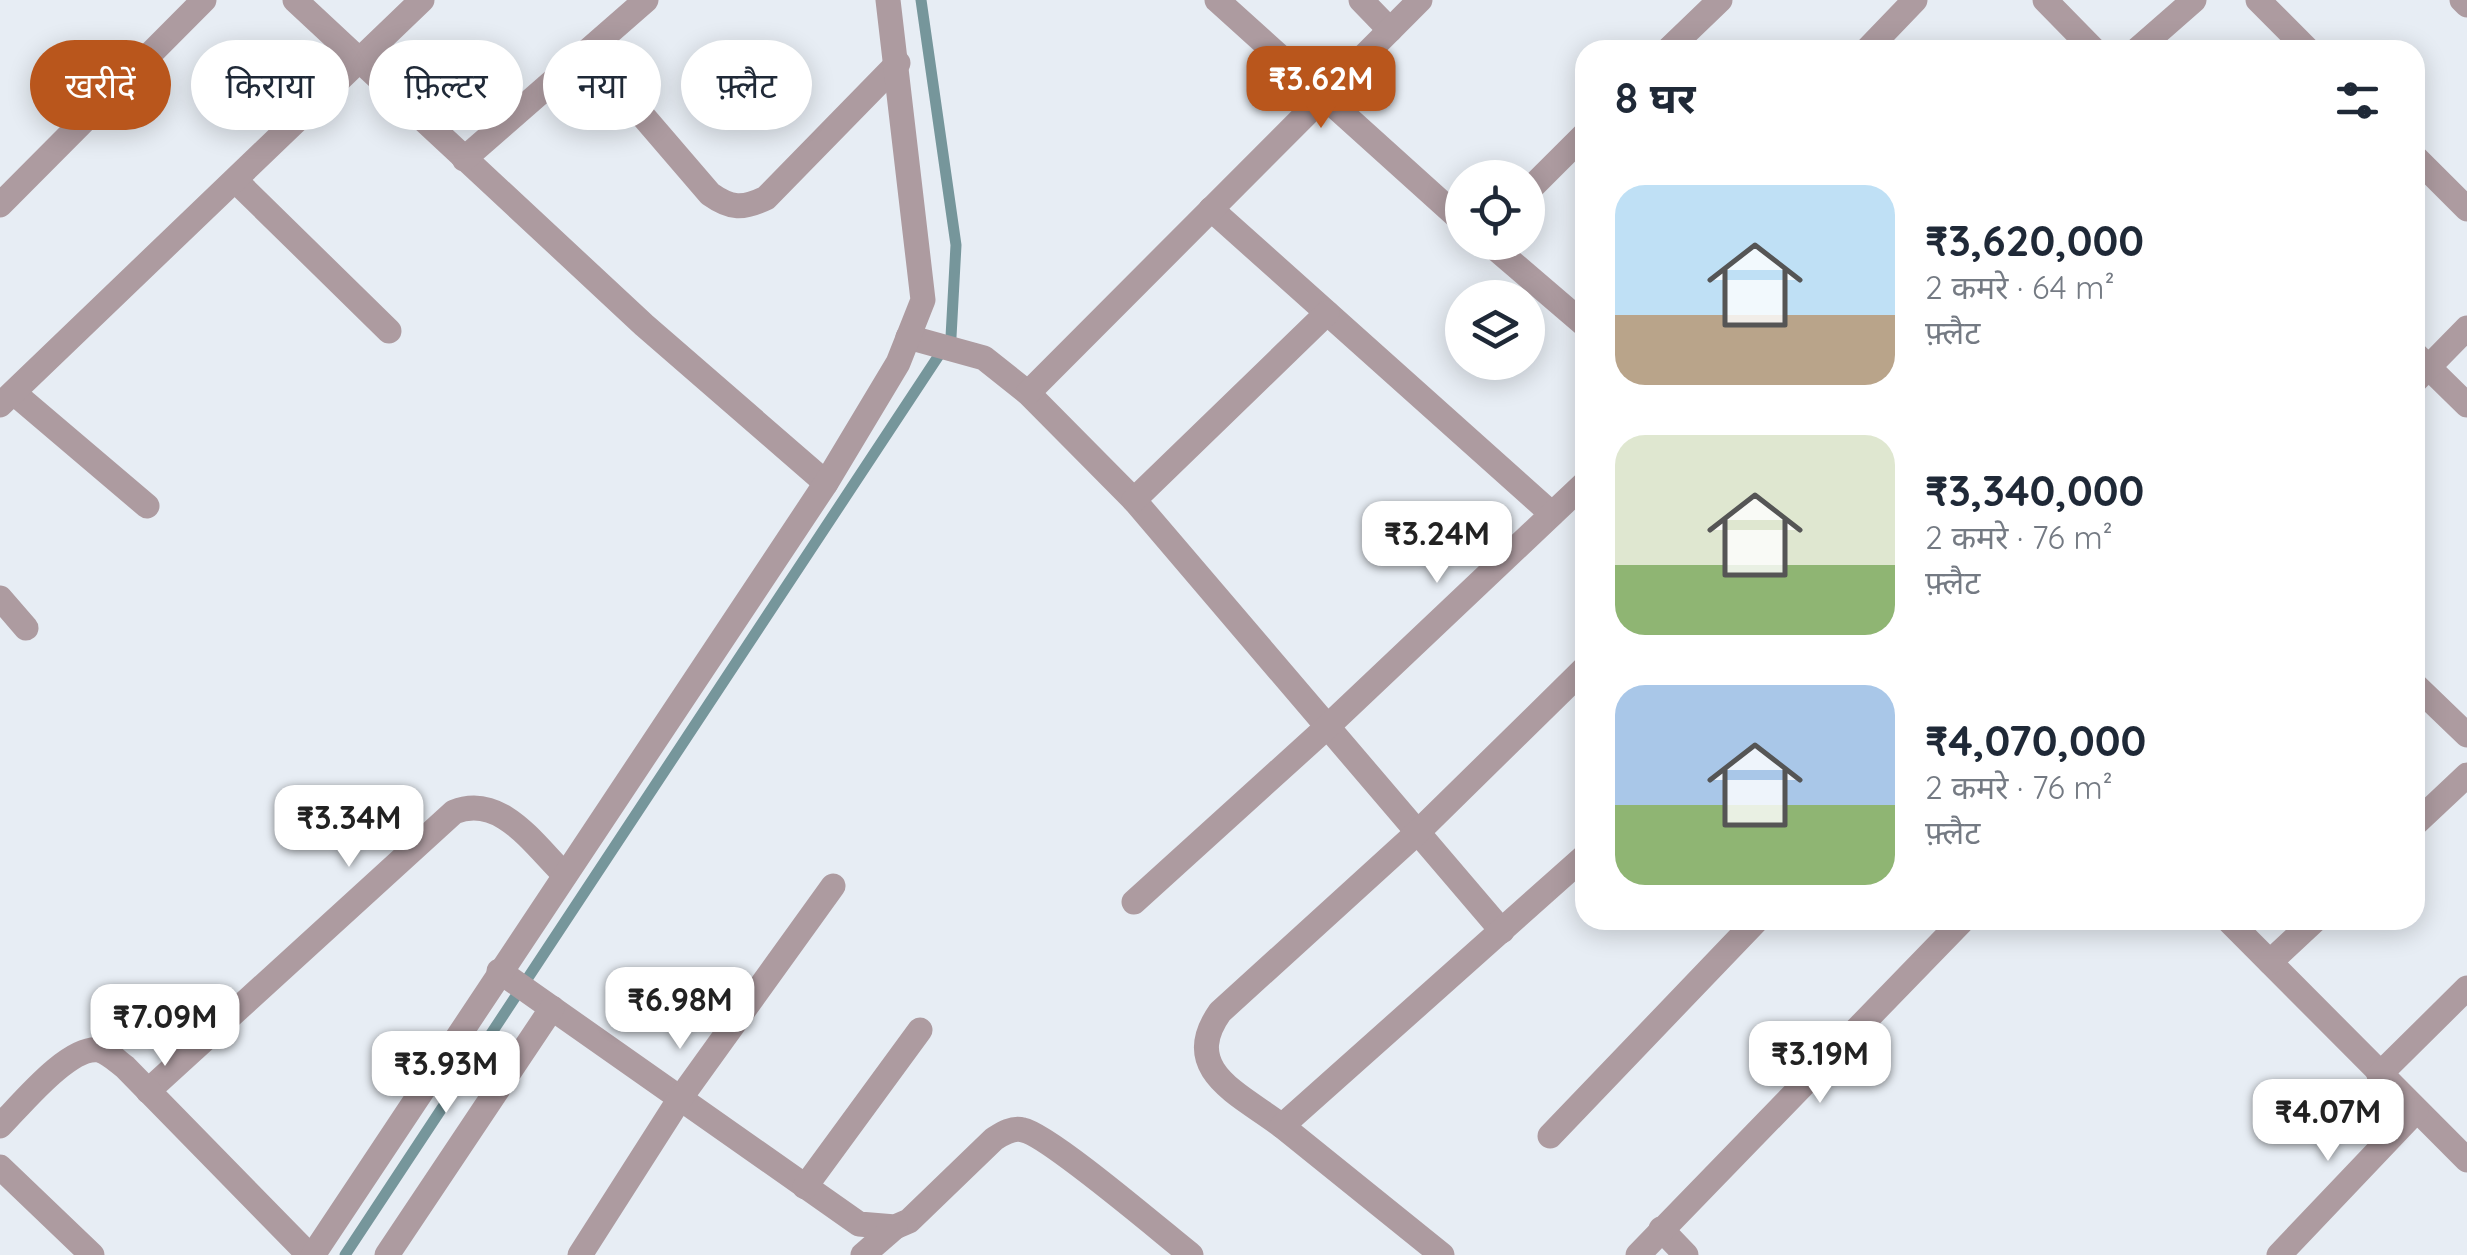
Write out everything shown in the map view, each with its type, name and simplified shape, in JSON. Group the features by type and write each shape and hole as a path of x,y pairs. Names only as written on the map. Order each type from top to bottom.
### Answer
{"street":[{"path":"0,205 204,0"},
{"path":"295,0 644,325 826,483"},
{"path":"148,506 7,399 422,0"},
{"path":"601,40 646,0"},
{"path":"0,1126 57,1069 83,1050 102,1050 148,1090 311,1255 506,976 564,874 826,483 898,363 917,339 922,300 888,0"},
{"path":"1216,0 1445,206"},
{"path":"1361,0 1390,30"},
{"path":"1028,394 1420,0"},
{"path":"1678,40 1720,0"},
{"path":"1877,40 1915,0"},
{"path":"2045,0 2079,40"},
{"path":"2148,40 2194,0"},
{"path":"2258,0 2298,40"},
{"path":"655,130 710,194 724,204 743,208 766,198 898,63"},
{"path":"464,159 543,91"},
{"path":"1545,174 1575,144"},
{"path":"2425,167 2467,209"},
{"path":"236,181 389,331"},
{"path":"1212,209 1552,514"},
{"path":"1509,260 1575,316"},
{"path":"1134,500 1327,313"},
{"path":"2425,363 2467,328"},
{"path":"917,339 968,352 1001,369 1134,500 1502,930"},
{"path":"2425,371 2467,405"},
{"path":"1134,902 1326,728 1575,492"},
{"path":"0,598 26,628"},
{"path":"1442,1255 1221,1080 1208,1064 1202,1046 1220,1012 1419,830 1575,678"},
{"path":"2425,695 2467,735"},
{"path":"2425,815 2467,775"},
{"path":"148,1090 454,812 471,805 500,813 564,874"},
{"path":"1282,1126 1575,865"},
{"path":"580,1255 679,1100 833,886"},
{"path":"1550,1136 1746,930"},
{"path":"1638,1255 1953,930"},
{"path":"2238,930 2467,1160"},
{"path":"2270,962 2304,930"},
{"path":"506,976 858,1224 895,1227"},
{"path":"2379,1074 2467,988"},
{"path":"387,1255 544,1004"},
{"path":"805,1187 920,1030"},
{"path":"2279,1255 2416,1111"},
{"path":"863,1255 895,1227 909,1221 1008,1130 1023,1130 1052,1146 1191,1255"},
{"path":"0,1167 92,1255"},
{"path":"1661,1230 1686,1255"}],"waterway":[{"path":"345,1255 951,337 956,245 921,0"}]}
